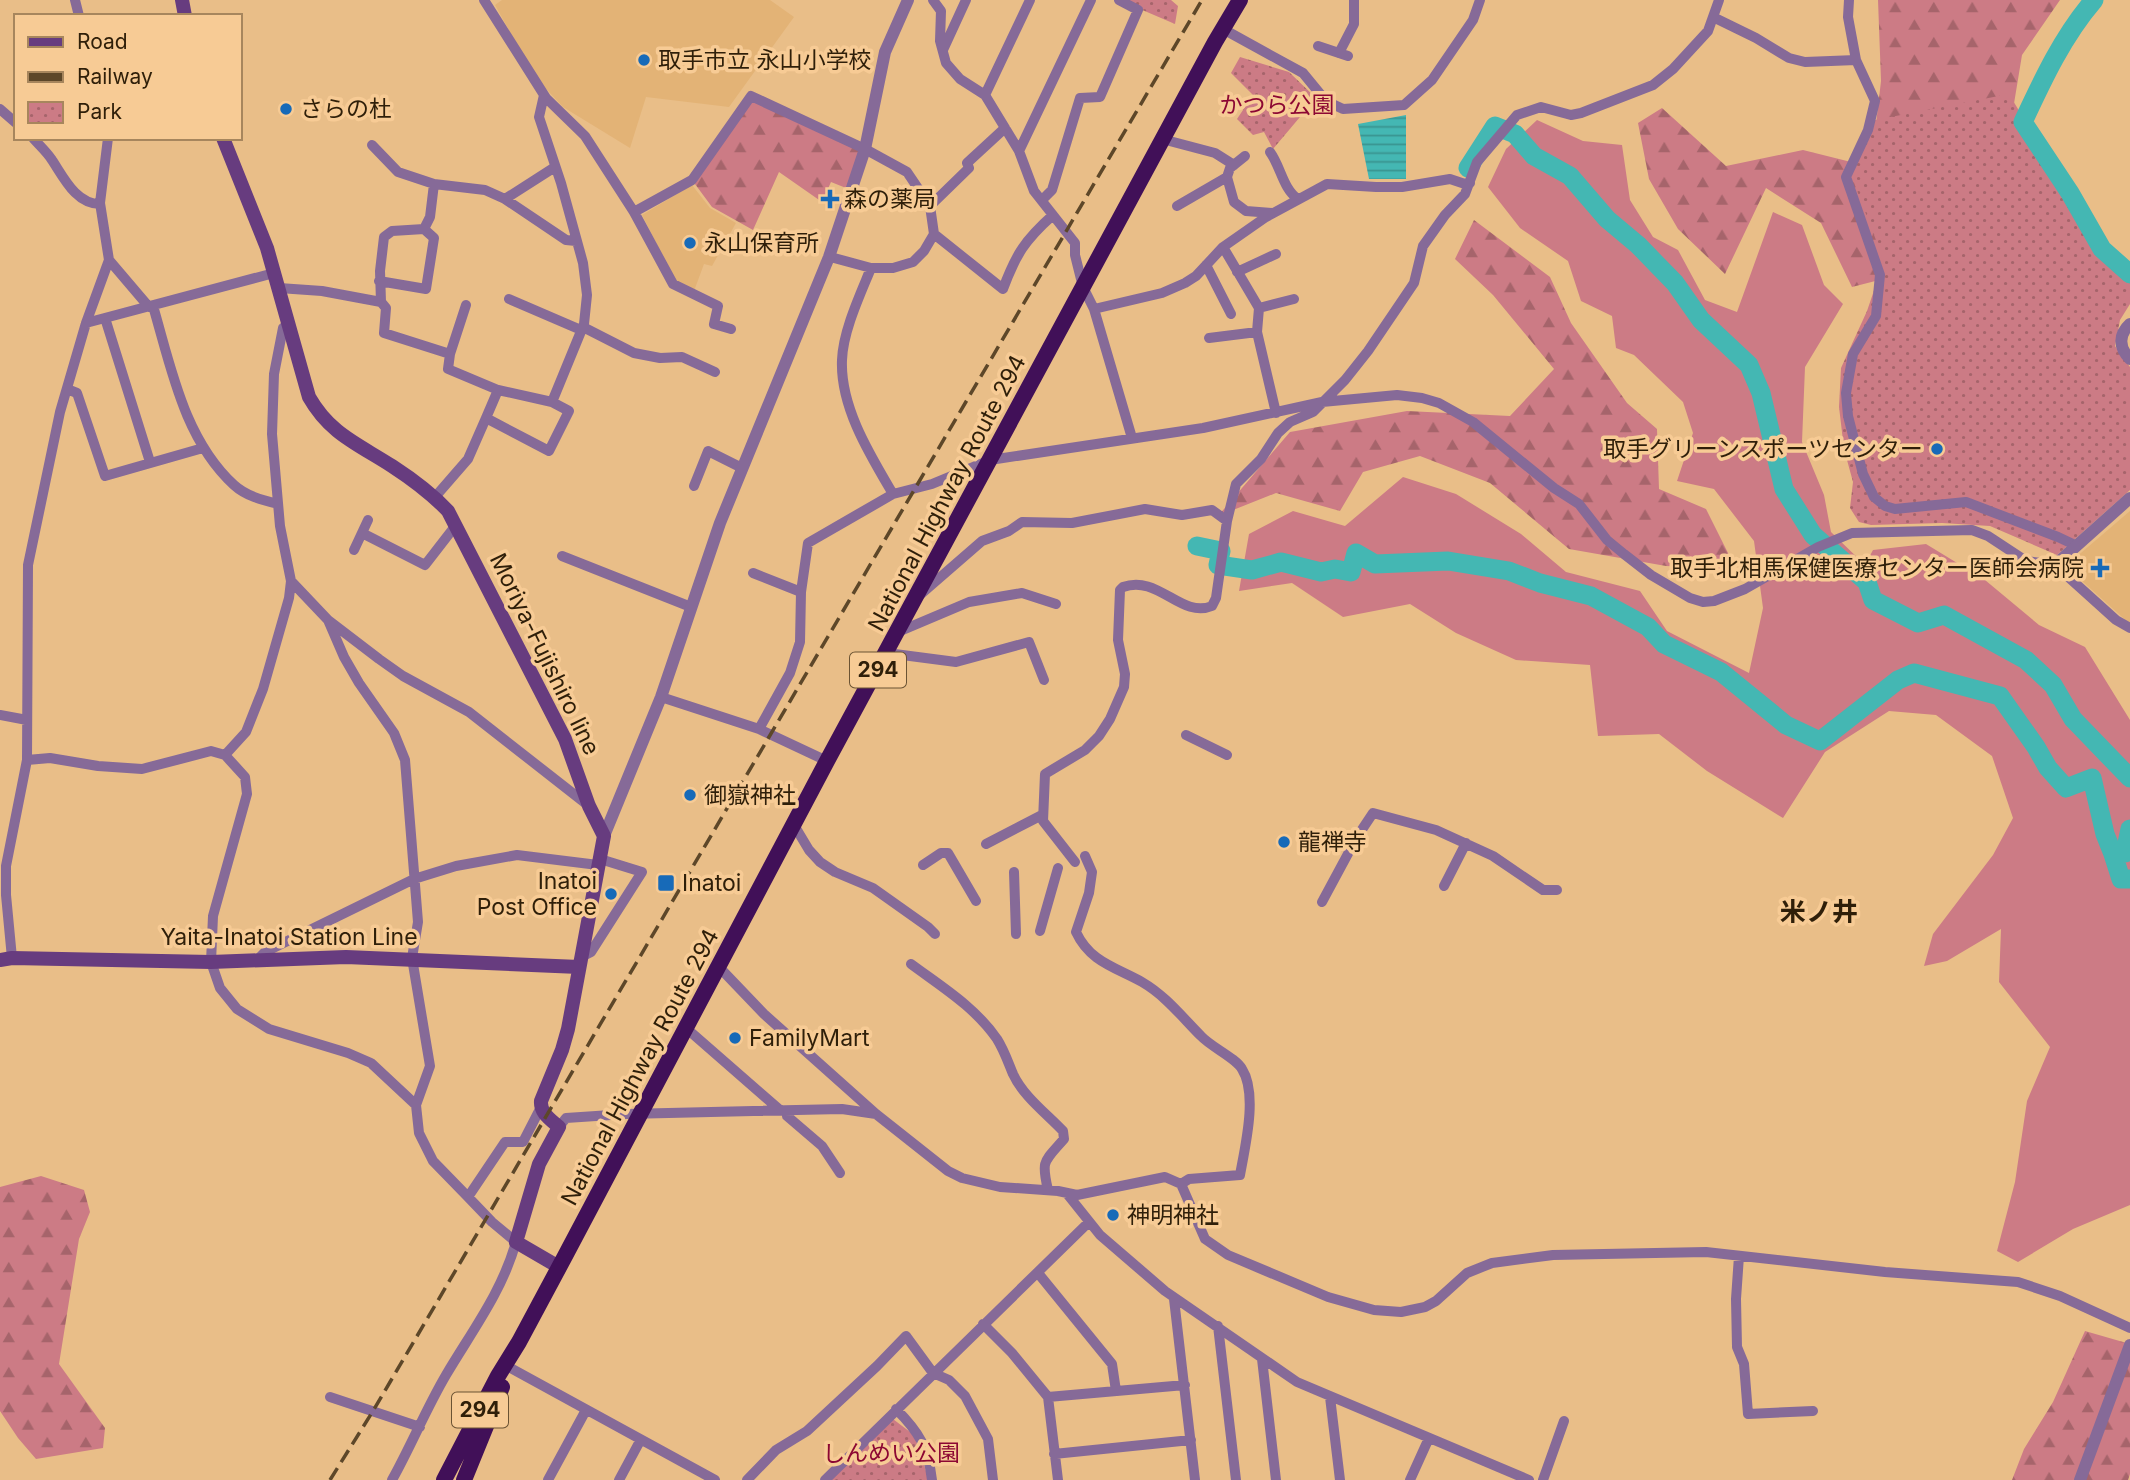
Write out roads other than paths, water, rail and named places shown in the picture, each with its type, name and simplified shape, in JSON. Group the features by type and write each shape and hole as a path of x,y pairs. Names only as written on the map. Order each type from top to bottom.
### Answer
{"highway":[{"name":"National Highway Route 294","path":"444,1480 827,761 1162,139 1240,0"},
{"name":"National Highway Route 294","path":"464,1480 507,1366"}],"main road":[{"name":"Moriya-Fujishiro line","path":"224,140 267,248 309,397 319,415 332,428 435,496 448,511 565,739 589,806 604,836"},
{"path":"559,1267 516,1242 539,1164 559,1127 545,1115 541,1107 568,1029 604,836"},
{"name":"Yaita-Inatoi Station Line","path":"6,959 211,961 346,957 580,962"}],"street":[{"path":"484,0 544,94 585,136 634,212 673,284 718,306 714,324 731,329"},
{"path":"604,836 661,697 720,523 829,257 865,149 885,52 908,0"},
{"path":"933,0 941,11 940,41 946,63 960,79 985,95 1019,151 1034,191 1075,243 1075,255 1083,287 1094,309 1132,438"},
{"path":"943,51 966,0"},
{"path":"985,95 1030,0"},
{"path":"1019,151 1091,0"},
{"path":"1042,200 1052,190 1080,98 1100,97 1138,10 1119,0"},
{"path":"1318,46 1343,55 1354,24 1354,0"},
{"path":"1223,29 1303,73 1326,102 1343,109 1404,105 1432,80 1473,20 1480,0"},
{"path":"1181,1184 1189,1179 1240,1175 1249,1103 1247,1081 1242,1067 1209,1045 1162,994 1097,960 1081,942 1076,932 1089,893 1092,873 1049,830 1042,815 1045,774 1085,750 1098,736 1110,719 1124,687 1125,674 1118,640 1120,590 1128,585 1147,586 1159,589 1178,602 1195,608 1212,606 1220,579 1227,521 1236,484 1261,459 1278,433 1290,422 1313,412 1345,380 1414,283 1423,246 1445,215 1465,194 1477,162 1517,115 1541,107 1571,115 1581,113 1653,85 1696,46 1708,31 1719,0"},
{"path":"1849,0 1848,17 1856,60 1875,101 1868,130 1846,177 1880,275 1876,316 1853,354 1846,393 1848,416 1863,474 1874,497 1885,506 1895,509 1966,502 2075,545"},
{"path":"1713,17 1789,58 1805,62 1856,60"},
{"path":"544,94 539,117 583,263 587,295 582,329 552,402"},
{"path":"634,212 692,180 751,96 865,149 907,172 930,206 934,234 924,251 913,262 893,268 871,268 834,258"},
{"path":"0,109 14,121"},
{"path":"930,206 969,168 967,163 1005,128"},
{"path":"1162,139 1215,153 1234,165"},
{"path":"35,140 51,159 61,178 76,193 86,202 100,204"},
{"path":"6,959 6,866 27,760 28,565 60,412 108,260 100,204 108,140"},
{"path":"372,145 398,173 434,184 485,190 505,199 566,240 576,241"},
{"path":"1270,152 1278,163 1290,193 1298,199"},
{"path":"1245,156 1230,167 1227,177 1234,202 1246,211 1273,213"},
{"path":"505,199 555,167"},
{"path":"1177,206 1227,177"},
{"path":"1094,309 1162,293 1185,283 1223,247 1273,213 1327,184 1402,187 1450,179 1470,183"},
{"path":"424,229 430,217 434,184"},
{"path":"934,234 1003,289 1015,257 1036,230 1053,215"},
{"path":"379,281 426,289 434,237 424,229 392,231 384,237 379,281 381,302 386,308 384,333 450,354"},
{"path":"1223,247 1259,308 1257,332 1276,413"},
{"path":"1237,272 1276,254"},
{"path":"108,260 151,306 179,393 203,447 235,486 254,497 278,504"},
{"path":"1206,265 1231,314"},
{"path":"871,268 855,307 842,359 844,396 869,454 893,494"},
{"path":"86,323 151,306 276,280 381,302"},
{"path":"509,299 634,353 660,358 682,357 715,372"},
{"path":"1259,308 1294,299"},
{"path":"466,305 450,354 449,369 498,390 552,402 569,411 549,451 486,418"},
{"path":"106,318 150,462"},
{"path":"225,755 246,732 263,689 289,598 291,581 278,504 272,434 274,374 282,328 288,324"},
{"path":"2130,324 2124,329 2120,344 2121,350 2130,359"},
{"path":"1209,338 1257,332"},
{"path":"67,389 77,393 106,476 203,447"},
{"path":"435,496 468,459 498,390"},
{"path":"759,729 790,673 800,642 801,592 808,543 893,494 932,484 990,460 1203,428 1322,402 1397,395 1439,403 1474,422 1555,488 1579,504 1607,540 1651,575 1690,598 1703,602 1714,601 1745,589 1818,547 1852,533 1972,530 1988,536 2026,561 2055,565 2116,620 2130,628"},
{"path":"694,486 708,451 743,468"},
{"path":"2055,565 2130,498"},
{"path":"917,597 982,541 1009,531 1022,522 1072,523 1145,509 1182,515 1212,510 1227,521"},
{"path":"354,550 368,520"},
{"path":"362,533 425,565 456,525"},
{"path":"562,556 691,607"},
{"path":"753,573 801,592"},
{"path":"291,581 328,620 403,676 469,712 589,806"},
{"path":"898,632 969,602 1021,593 1056,604"},
{"path":"328,620 344,657 394,733 405,760 418,922 412,958 430,1066 416,1105 419,1133 433,1161 492,1222 516,1242 509,1269 499,1290 445,1377 392,1480"},
{"path":"887,653 956,662 1029,642 1044,680"},
{"path":"661,697 759,729 827,761"},
{"path":"0,715 27,720"},
{"path":"1186,734 1227,755"},
{"path":"27,760 50,758 98,766 142,769 211,751 225,755 245,776 247,794 213,916 211,961 220,988 237,1009 269,1029 348,1053 370,1063 416,1105"},
{"path":"1322,902 1357,837 1374,813 1436,830 1493,856 1543,890 1557,890"},
{"path":"986,844 1042,815"},
{"path":"794,825 808,850 820,862 835,873 873,888 929,927 934,934"},
{"path":"1444,886 1466,843"},
{"path":"923,865 942,853 948,853 976,901"},
{"path":"257,960 265,952 414,879 456,866 517,855 599,862 642,872 591,952 580,962"},
{"path":"1040,931 1058,868"},
{"path":"1014,872 1016,934"},
{"path":"911,964 967,1004 996,1038 1010,1063 1013,1075 1025,1091 1063,1131 1063,1139 1045,1161 1043,1168 1048,1190"},
{"path":"719,967 773,1022 876,1114 948,1171 962,1178 1000,1187 1048,1190 1068,1195 1094,1193 1165,1177 1173,1179 1181,1184 1205,1239 1228,1255 1328,1297 1374,1310 1401,1312 1425,1307 1474,1268 1531,1257 1706,1252 1968,1280 1998,1279 2018,1282 2052,1293 2130,1328"},
{"path":"687,1028 822,1146 840,1173"},
{"path":"468,1197 505,1142 523,1142 541,1107"},
{"path":"559,1127 566,1118 640,1114 784,1113 842,1109 876,1114"},
{"path":"1068,1195 1100,1235 1174,1299 1218,1326 1297,1382 1529,1480"},
{"path":"825,1480 1089,1222"},
{"path":"1739,1256 1737,1347 1744,1364 1748,1414 1813,1411"},
{"path":"1038,1273 1112,1364 1116,1391"},
{"path":"1174,1299 1195,1480"},
{"path":"983,1324 1013,1353 1048,1397 1058,1480"},
{"path":"1218,1326 1236,1480"},
{"path":"747,1480 776,1450 807,1431 906,1336 933,1373 948,1380 965,1396 988,1439 993,1480"},
{"path":"2080,1480 2130,1345"},
{"path":"1262,1359 1276,1480"},
{"path":"507,1366 697,1476 715,1480"},
{"path":"1048,1397 1185,1385"},
{"path":"330,1397 420,1427"},
{"path":"1330,1397 1340,1480"},
{"path":"897,1409 916,1429 929,1455 932,1480"},
{"path":"548,1480 586,1410"},
{"path":"1543,1480 1564,1421"},
{"path":"1410,1480 1429,1438"},
{"path":"1055,1454 1191,1440"},
{"path":"619,1480 640,1441"}],"water":[{"path":"1406,115 1406,179 1369,179 1358,124"}],"waterway":[{"path":"2094,0 2063,43 2023,122 2070,193 2102,249 2130,274"},
{"path":"1468,168 1495,126 1515,134 1534,156 1570,176 1607,219 1638,245 1675,283 1701,320 1749,365 1761,393 1784,489 1813,535 1867,582 1873,600 1918,623 1944,615 2026,660 2053,685 2073,719 2130,778"},
{"path":"1197,546 1221,551 1218,565 1252,570 1281,562 1321,572 1335,569 1351,572 1356,553 1375,564 1448,561 1509,571 1540,583 1591,596 1648,627 1664,644 1721,672 1786,725 1820,741 1898,680 1914,673 2000,696 2048,768 2066,788 2092,778 2105,834 2113,854"},
{"path":"2130,829 2125,853 2113,854 2121,879 2130,879"}],"railway":[{"path":"330,1480 1202,0"}],"place":[{"name":"取手市立 永山小学校","path":"644,60"},
{"name":"さらの杜","path":"286,109"},
{"name":"森の薬局","path":"830,199"},
{"name":"永山保育所","path":"690,243"},
{"name":"取手グリーンスポーツセンター","path":"1937,449"},
{"name":"取手北相馬保健医療センター医師会病院","path":"2100,568"},
{"name":"御嶽神社","path":"690,795"},
{"name":"龍禅寺","path":"1284,842"},
{"name":"Inatoi","path":"666,883"},
{"name":"Inatoi Post Office","path":"611,894"},
{"name":"FamilyMart","path":"735,1038"},
{"name":"神明神社","path":"1113,1215"}],"district":[{"name":"米ノ井","path":"1819,912"}],"park label":[{"name":"かつら公園","path":"1277,105"},
{"name":"しんめい公園","path":"891,1453"}]}
